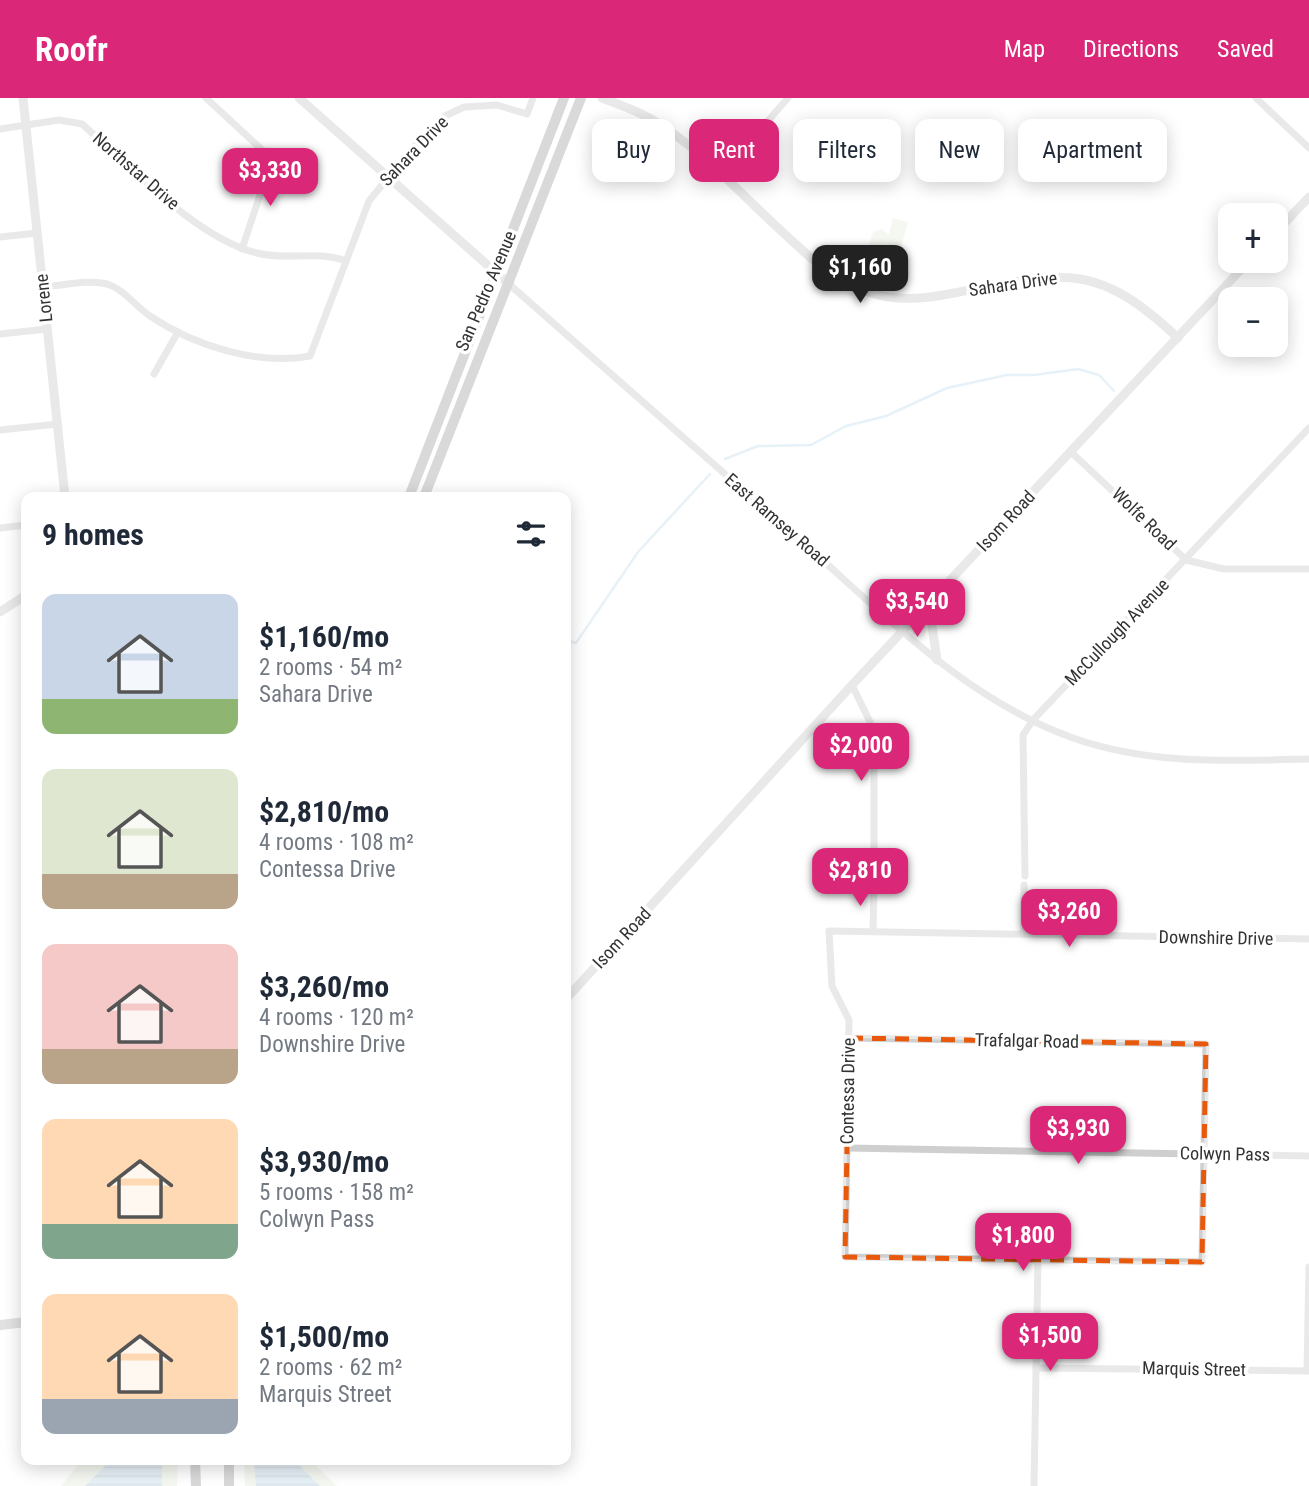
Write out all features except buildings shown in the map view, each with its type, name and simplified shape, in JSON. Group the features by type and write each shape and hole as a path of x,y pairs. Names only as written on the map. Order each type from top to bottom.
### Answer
{"main road":[{"name":"San Pedro Avenue","path":"411,492 564,98"},
{"name":"San Pedro Avenue","path":"426,492 484,340 510,285 581,98"},
{"path":"434,435 446,440"},
{"path":"0,1325 21,1323"},
{"path":"195,1465 196,1486"},
{"path":"229,1465 229,1486"}],"street":[{"name":"Lorene","path":"23,98 65,492"},
{"path":"206,98 272,159 242,249"},
{"path":"299,98 510,285"},
{"name":"Sahara Drive","path":"178,332 209,345 254,355 310,356 369,201 388,175 428,131 450,113 466,107 488,104 527,114 533,98"},
{"name":"Sahara Drive","path":"603,98 658,123 689,149"},
{"path":"769,119 788,98"},
{"path":"1256,98 1309,148"},
{"name":"Northstar Drive","path":"0,129 59,120 82,124 207,232 242,249 272,256 320,254 346,261"},
{"name":"Sahara Drive","path":"728,182 825,270 865,291 892,298 925,298 1031,279 1076,278 1104,285 1131,297 1178,338"},
{"path":"1288,219 1309,197"},
{"path":"0,237 37,233"},
{"name":"Isom Road","path":"571,993 852,685 1238,273"},
{"path":"43,288 104,283 115,287 144,312 178,332 154,374"},
{"name":"East Ramsey Road","path":"510,285 937,660 1002,704 1073,738 1155,757 1205,760 1309,759"},
{"path":"0,334 47,329"},
{"path":"0,430 58,424"},
{"name":"McCullough Avenue","path":"1024,934 1023,735 1033,720 1309,428"},
{"name":"Wolfe Road","path":"1072,452 1186,560 1224,569 1309,569"},
{"path":"0,528 21,526"},
{"path":"0,612 21,598"},
{"path":"929,605 937,660"},
{"path":"852,685 870,722 874,745 873,931"},
{"name":"Downshire Drive","path":"829,931 1309,939"},
{"name":"Contessa Drive","path":"829,931 832,986 846,1011 849,1038 845,1257 1038,1259"},
{"name":"Trafalgar Road","path":"849,1038 1206,1044 1203,1153"},
{"name":"Colwyn Pass","path":"848,1148 1309,1156"},
{"path":"1034,1486 1038,1259 1202,1262 1203,1153"},
{"path":"1308,1371 1309,1267"},
{"name":"Marquis Street","path":"1036,1368 1308,1371"}],"highlighted area":[{"path":"849,1038 1206,1044 1202,1262 845,1257"}],"green space":[{"path":"893,218 908,222 900,251 885,247 888,236 884,247 879,250 869,245 873,232 882,229 889,235"},
{"path":"78,1465 178,1465 177,1486 61,1486"},
{"path":"244,1465 315,1465 337,1486 245,1486"}],"water":[{"path":"106,1465 162,1465 162,1486 85,1486"},
{"path":"254,1465 299,1465 320,1486 256,1486"}],"waterway":[{"path":"725,459 758,446 811,445 846,426 886,416 947,388 1007,375 1034,375 1078,369 1099,375 1114,391"},
{"path":"571,642 576,643 638,552 710,474"}]}
